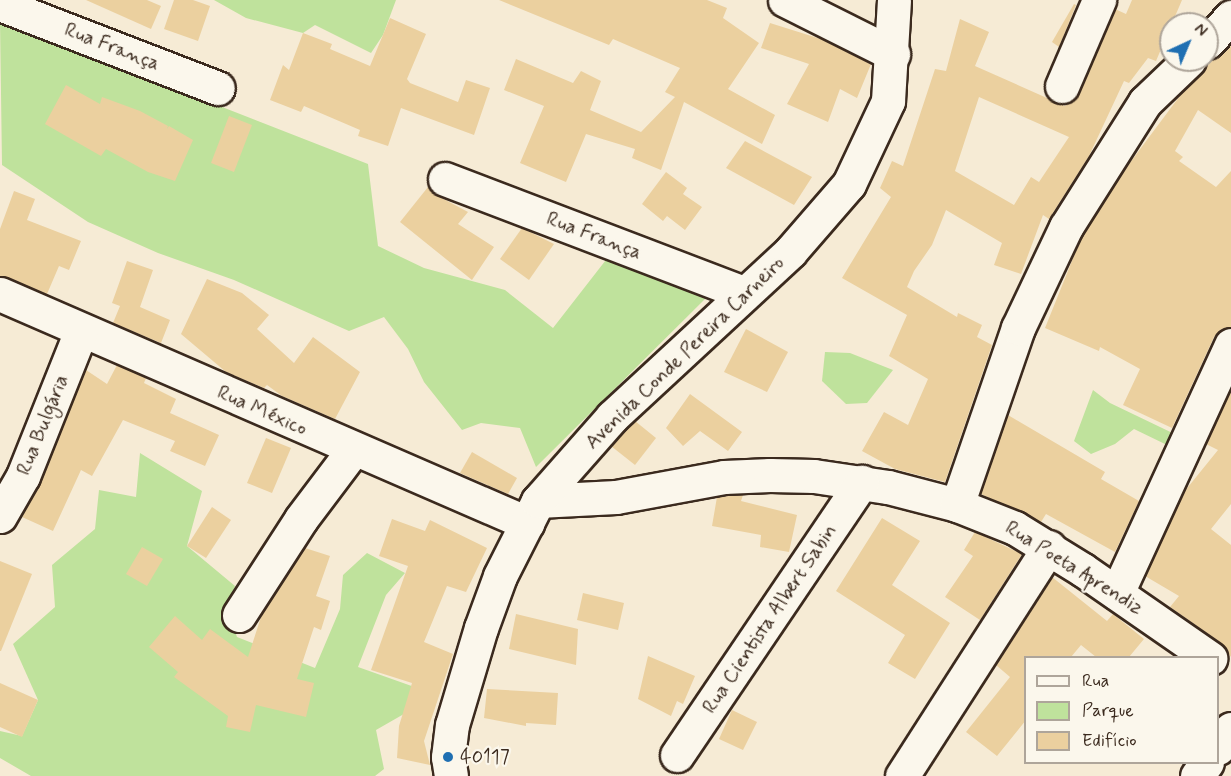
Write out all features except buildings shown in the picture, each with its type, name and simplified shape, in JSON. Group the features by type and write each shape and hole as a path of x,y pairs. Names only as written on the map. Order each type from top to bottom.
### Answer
{"street":[{"path":"785,0 893,54"},
{"name":"Avenida Conde Pereira Carneiro","path":"451,776 448,757 456,714 500,576 532,512 612,417 743,293 790,252 849,184 888,101 893,54 894,0"},
{"path":"1062,86 1099,0"},
{"name":"Rua França","path":"5,6 218,88"},
{"path":"1219,30 1231,17"},
{"path":"957,505 1018,328 1066,226 1145,102 1176,72"},
{"name":"Rua França","path":"445,179 743,293"},
{"name":"Rua México","path":"0,294 353,450 532,512"},
{"name":"Rua Bulgária","path":"0,516 22,476 81,331"},
{"path":"1117,593 1231,345"},
{"path":"238,615 301,519 353,450"},
{"name":"Rua Poeta Aprendiz","path":"532,512 724,477 814,476 862,483 957,505 1015,528 1049,547 1209,656"},
{"name":"Rua Cientista Albert Sabin","path":"677,754 862,483"},
{"path":"902,776 1049,547"},
{"path":"1219,747 1231,729"}],"green space":[{"path":"214,0 396,0 383,35 371,53 315,25 303,33 246,18"},
{"path":"0,21 90,49 217,105 368,164 378,246 424,268 505,290 553,328 609,256 707,297 536,467 520,428 481,423 462,430 424,382 408,349 384,317 349,331 234,280 158,253 88,222 2,165"},
{"path":"825,352 850,353 893,370 867,403 846,404 822,381"},
{"path":"1093,390 1110,403 1185,439 1161,465 1167,445 1134,429 1115,444 1091,454 1074,441"},
{"path":"140,453 202,491 187,546 235,586 227,608 237,637 315,668 340,609 343,575 367,553 405,573 386,595 358,667 437,695 376,730 384,769 375,776 31,776 0,758 0,731 22,736 38,700 13,644 55,607 52,565 95,529 99,490 136,497"}],"place":[{"name":"40117","path":"448,757"}]}
